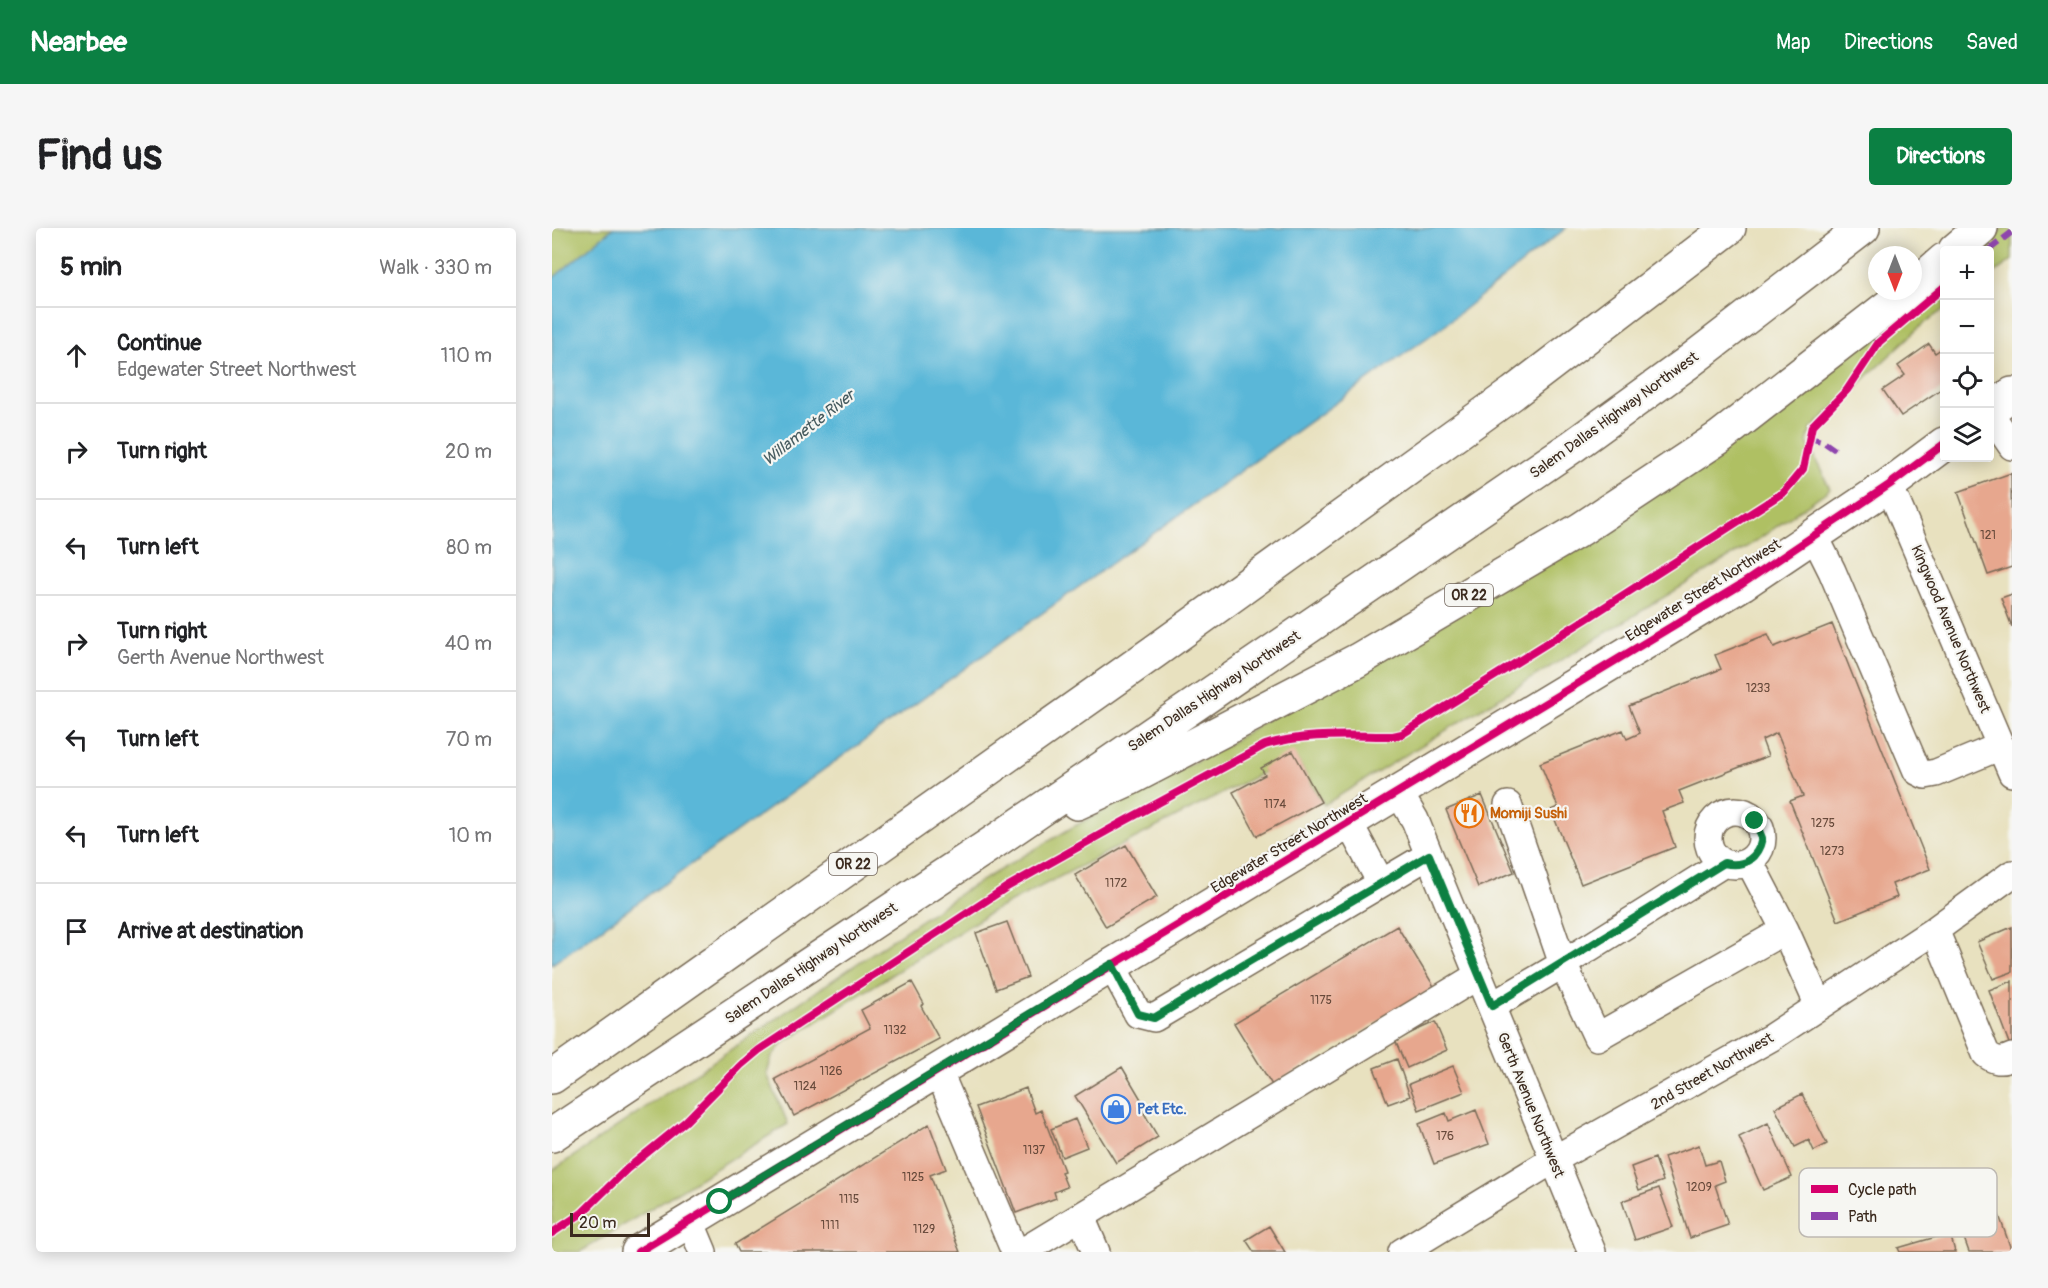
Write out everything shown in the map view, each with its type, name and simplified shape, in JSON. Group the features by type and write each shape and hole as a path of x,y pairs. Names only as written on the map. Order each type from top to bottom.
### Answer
{"main road":[{"name":"OR 22","path":"552,1077 1173,638 1513,393 1729,228"},
{"name":"Salem Dallas Highway Northwest","path":"552,1135 994,842 1573,446 1686,364 1863,228"},
{"path":"1960,246 1981,228"},
{"path":"1922,279 1940,263"},
{"name":"OR 22","path":"994,842 1130,779 1358,660 1581,529 1720,437 1896,300"},
{"path":"1994,408 2012,394"},
{"name":"Edgewater Street Northwest","path":"638,1252 1742,584 1889,485 1940,447"}],"street":[{"path":"1994,419 2012,446"},
{"name":"Kingwood Avenue Northwest","path":"1889,485 2012,773"},
{"path":"1814,535 1832,571 1917,771 1925,775 1936,773 2001,746"},
{"name":"Gerth Avenue Northwest","path":"1400,793 1415,820 1592,1252"},
{"path":"1508,805 1563,964 1597,1037 1785,930"},
{"path":"1349,823 1382,883"},
{"path":"1112,964 1138,1014 1154,1018 1429,855"},
{"path":"1492,1006 1736,862 1785,930 1819,1006"},
{"name":"2nd Street Northwest","path":"1402,1252 1553,1160 1772,1037 1935,930 2012,874"},
{"path":"1935,930 1986,1054 1994,1061 2005,1061 2012,1058"},
{"path":"1022,1252 1479,975"},
{"path":"938,1070 1015,1252"},
{"path":"1081,1216 1096,1252"},
{"path":"690,1221 703,1252"}],"green space":[{"path":"552,228 613,228 552,279"},
{"path":"2003,228 2012,228 2012,260 1994,273 1994,246 1982,246"},
{"path":"1940,282 1940,312 1922,325 1811,429 1807,442 1830,489 1756,541 1324,805 1295,756 991,912 783,1043 772,1056 767,1074 788,1124 580,1252 552,1252 552,1171 964,891 1073,827 1232,742 1912,300 1922,300 1922,293"}],"water":[{"name":"Willamette River","path":"613,228 1566,228 1442,327 552,964 552,279"}],"building":[{"path":"1929,344 1935,353 1940,350 1940,390 1901,416 1883,390 1905,375 1898,366"},
{"path":"2011,473 2012,567 1988,575 1958,492"},
{"path":"2012,594 2012,627 2001,598"},
{"path":"1832,624 1930,869 1892,884 1897,897 1838,921 1790,801 1803,796 1777,733 1762,740 1768,756 1679,791 1684,803 1662,811 1675,847 1581,884 1551,810 1558,807 1540,763 1623,730 1627,739 1640,733 1629,706 1721,669 1715,655 1768,634 1774,647"},
{"path":"1293,751 1321,802 1257,836 1233,792 1265,775 1261,768"},
{"path":"1482,795 1514,872 1478,887 1446,810"},
{"path":"1126,845 1157,897 1106,927 1075,875"},
{"path":"1007,922 1028,977 996,989 976,933"},
{"path":"1397,926 1435,988 1272,1085 1234,1023"},
{"path":"2012,927 2012,972 1993,979 1977,942"},
{"path":"2012,981 2012,1045 2010,1046 1989,990"},
{"path":"912,982 924,1004 921,1006 939,1039 794,1116 775,1079 870,1028 861,1010"},
{"path":"1435,1022 1447,1050 1407,1068 1395,1040"},
{"path":"1397,1059 1410,1096 1388,1104 1374,1068"},
{"path":"1453,1066 1464,1092 1419,1110 1409,1084"},
{"path":"1122,1067 1145,1106 1141,1108 1158,1137 1116,1163 1075,1096"},
{"path":"1026,1088 1035,1113 1041,1110 1064,1171 1061,1172 1067,1187 1054,1192 1056,1198 1016,1213 976,1107"},
{"path":"1802,1094 1827,1144 1814,1151 1809,1140 1795,1147 1775,1108"},
{"path":"1476,1110 1489,1144 1434,1164 1419,1124 1446,1113 1449,1121"},
{"path":"1075,1119 1087,1147 1062,1157 1051,1129"},
{"path":"1768,1123 1792,1177 1763,1190 1739,1137"},
{"path":"929,1124 946,1169 930,1175 960,1252 739,1252 735,1244"},
{"path":"1699,1145 1705,1165 1719,1161 1725,1181 1715,1185 1728,1225 1690,1238 1664,1157"},
{"path":"1655,1158 1663,1181 1639,1190 1631,1167"},
{"path":"1659,1188 1673,1227 1635,1240 1622,1201"},
{"path":"1999,1215 2012,1252 1969,1252 1964,1237 1997,1237 1997,1216"},
{"path":"1269,1226 1285,1252 1254,1252 1246,1240"},
{"path":"1936,1237 1951,1237 1955,1252 1900,1252 1898,1248"}],"marked path":[{"path":"1994,246 2012,232"},
{"path":"1808,438 1822,441 1838,452"}],"cycle path":[{"path":"552,1233 582,1213 627,1169 686,1121 759,1050 1007,887 1265,745 1313,736 1402,734 1784,492 1803,469 1812,426 1847,390 1879,342 1940,290"},
{"path":"638,1252 1742,584 1889,485 1940,447"}],"place":[{"name":"Momiji Sushi","path":"1469,813"},
{"name":"Pet Etc.","path":"1116,1109"}],"route":[{"path":"720,1202 1112,964 1138,1014 1154,1018 1429,855 1492,1006 1724,863 1732,865 1749,861 1756,855 1762,838 1755,821"}]}
